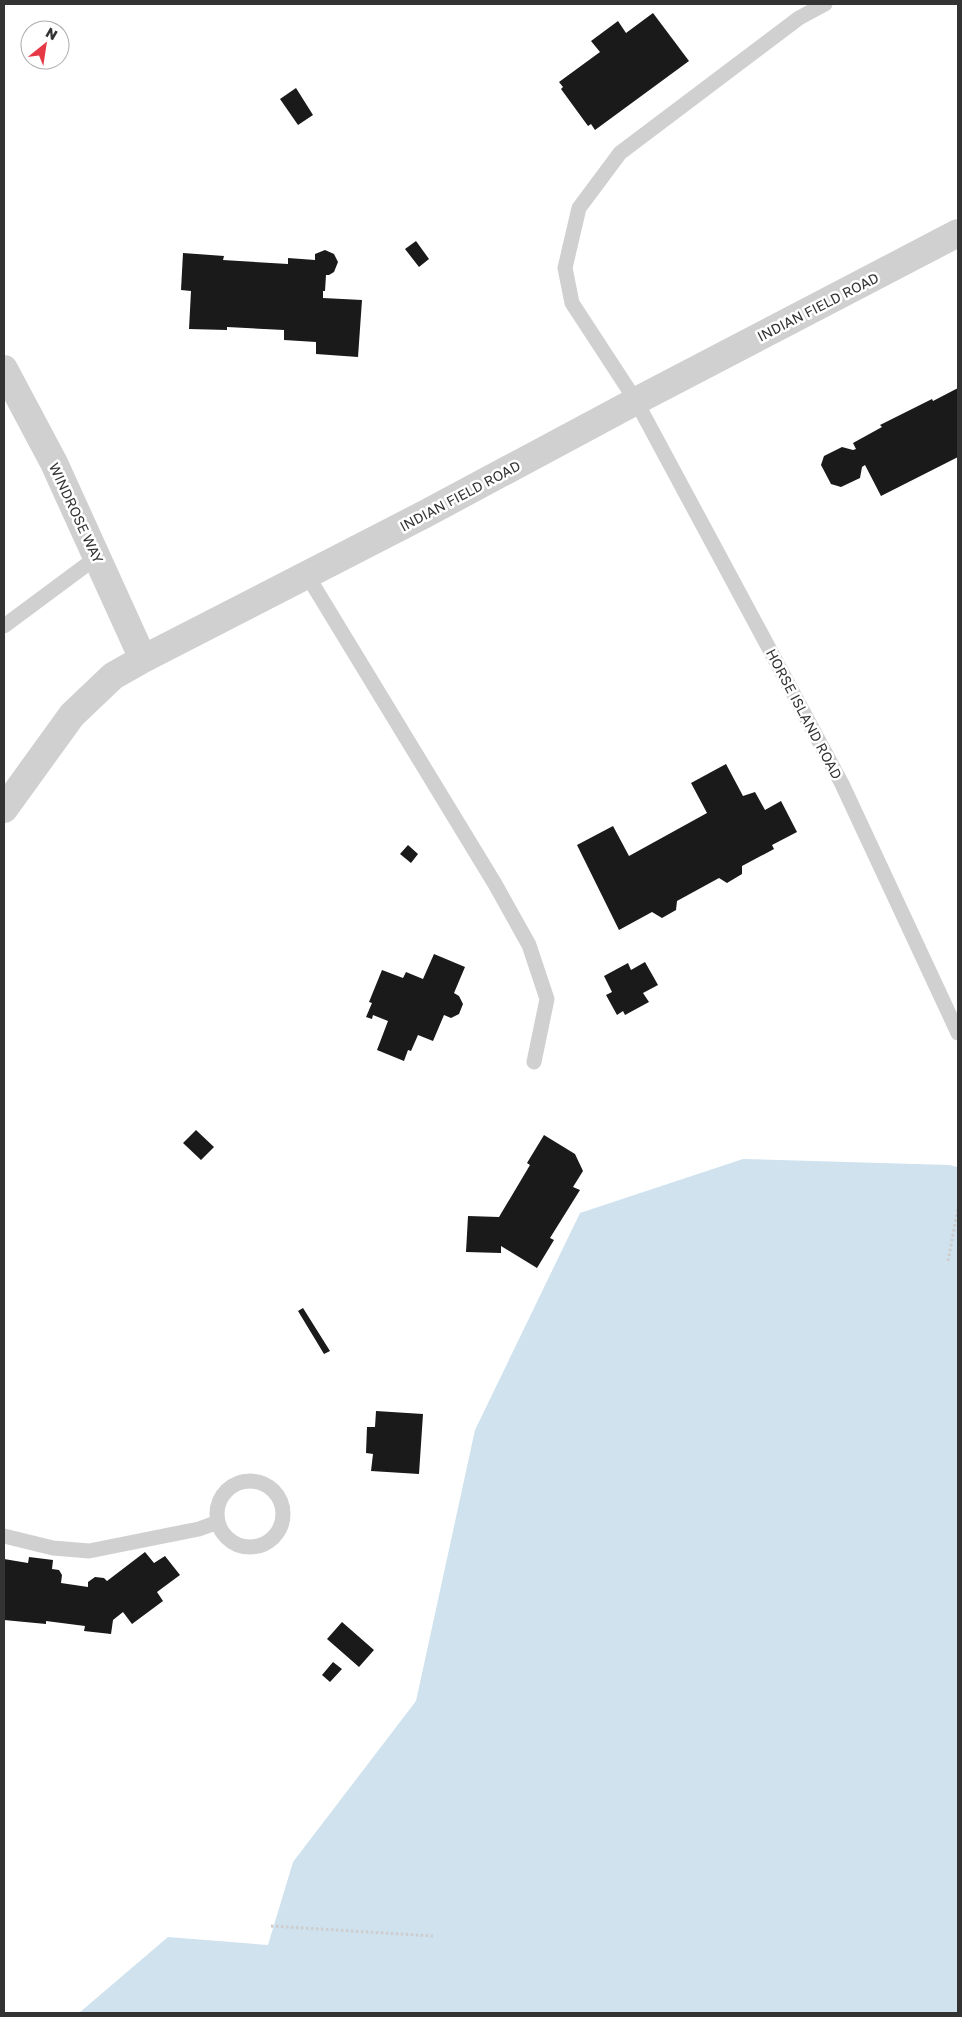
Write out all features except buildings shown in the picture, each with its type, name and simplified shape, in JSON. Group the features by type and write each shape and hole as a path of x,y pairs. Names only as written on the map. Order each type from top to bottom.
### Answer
{"street":[{"name":"INDIAN FIELD ROAD","path":"4,809 72,715 113,676 958,233"},
{"name":"WINDROSE WAY","path":"4,369 54,463 143,659"}],"lane":[{"name":"HORSE ISLAND ROAD","path":"825,4 799,18 620,153 579,208 565,268 572,304 636,401 842,784 958,1033"},
{"path":"4,626 97,557"},
{"path":"307,575 495,884 529,945 547,999 534,1062"},
{"path":"245,1481 256,1481 267,1485 275,1492 281,1503 283,1513 282,1524 269,1541 260,1545 249,1547 238,1545 229,1540 222,1532 218,1522 217,1511 219,1501 225,1492 234,1485 245,1481"},
{"path":"4,1536 53,1548 89,1551 199,1530 218,1522"}],"path":[{"path":"948,1261 958,1208"},
{"path":"271,1926 433,1936"}],"water":[{"path":"743,1159 949,1165 958,1167 958,2013 79,2013 168,1937 268,1945 293,1862 416,1701 475,1430 580,1213"}]}
